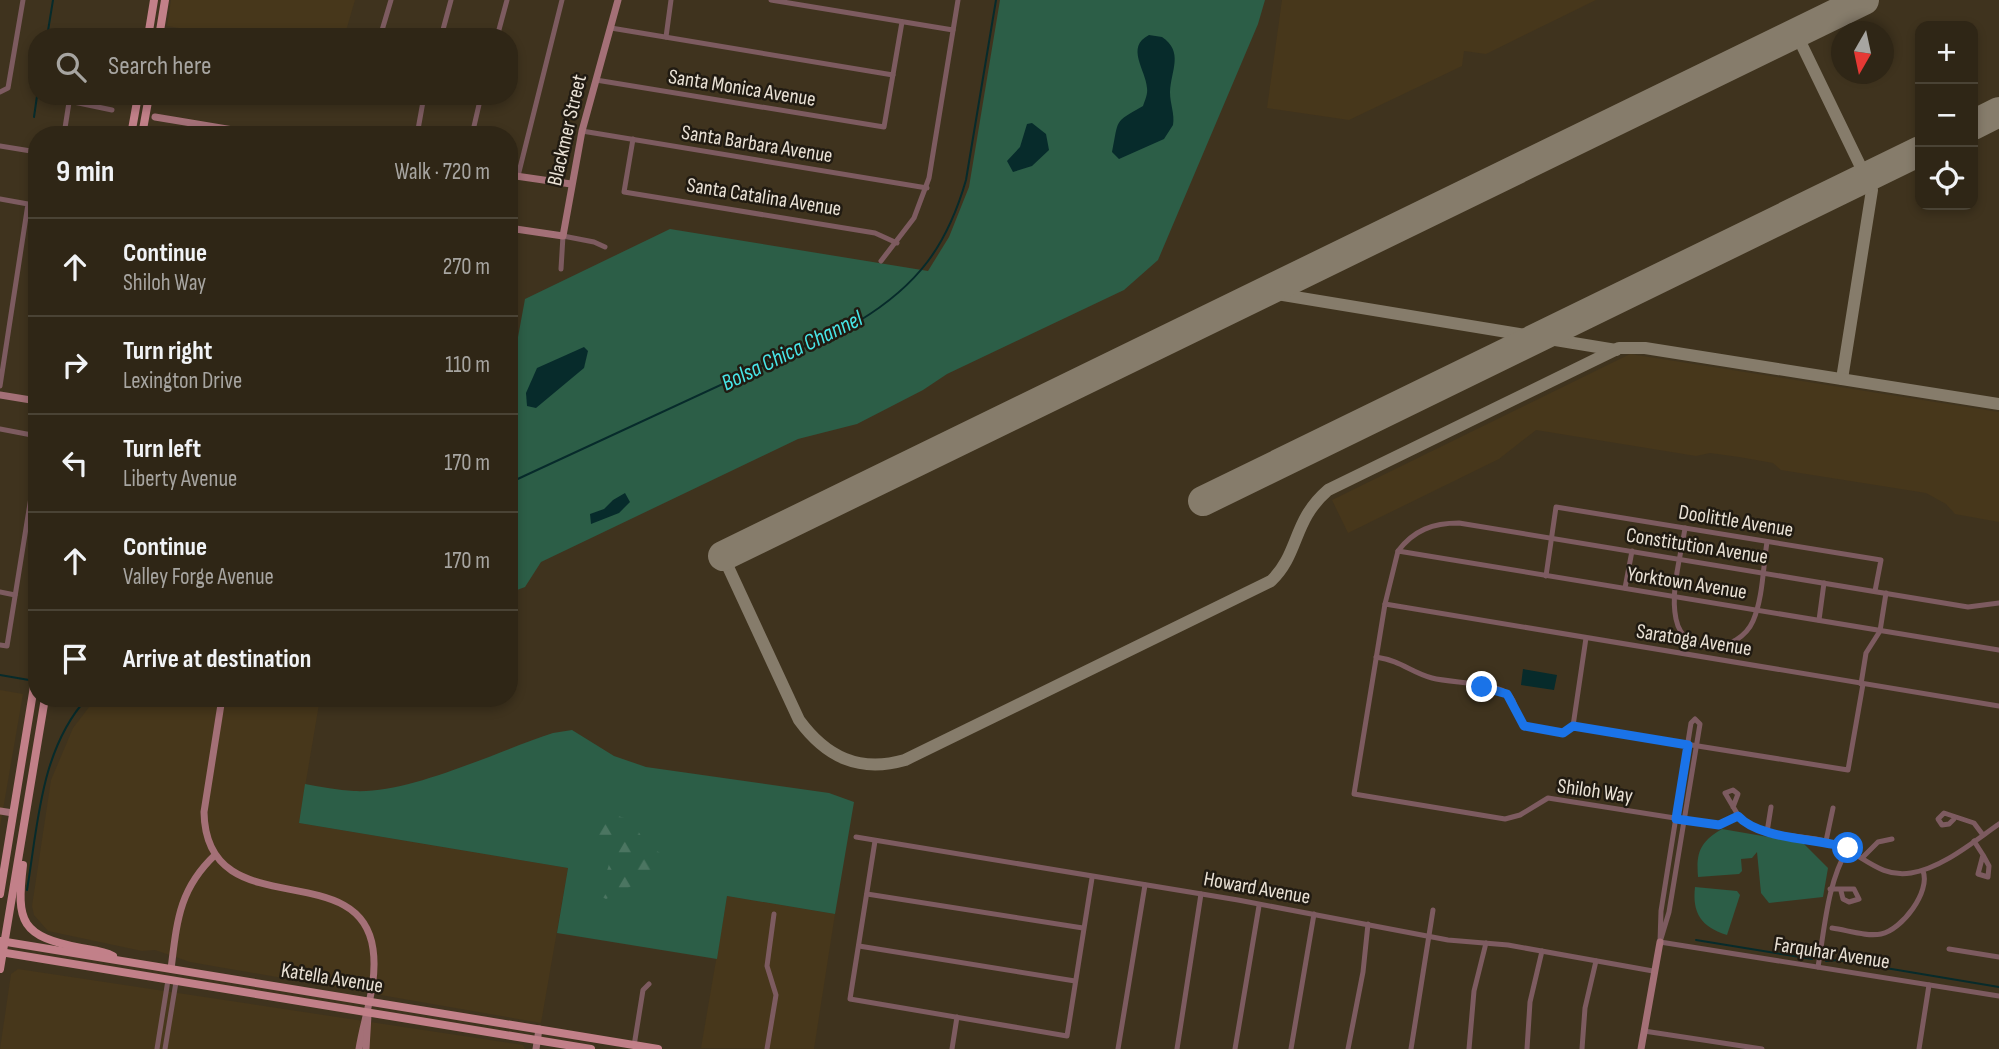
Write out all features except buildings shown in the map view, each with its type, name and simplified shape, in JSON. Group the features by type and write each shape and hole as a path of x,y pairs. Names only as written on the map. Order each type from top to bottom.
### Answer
{"main road":[{"path":"149,28 154,0"},
{"path":"160,28 165,0"},
{"path":"133,126 136,105"},
{"path":"146,126 150,117 149,105"},
{"path":"0,894 31,707"},
{"path":"0,969 2,941 44,707"},
{"path":"25,821 27,830 18,899 28,925 50,941 108,953 125,961"},
{"name":"Katella Avenue","path":"2,941 658,1049"},
{"name":"Katella Avenue","path":"1,952 536,1044 592,1049"},
{"path":"153,978 172,969"},
{"path":"172,981 183,971"}],"street":[{"path":"3,92 23,0"},
{"path":"383,28 391,0"},
{"path":"443,28 451,0"},
{"path":"499,28 507,0"},
{"path":"518,158 562,0"},
{"name":"Blackmer Street","path":"561,269 563,236 582,131 618,0"},
{"path":"666,37 671,0"},
{"path":"771,0 953,30"},
{"path":"881,261 914,218 927,188 958,0"},
{"path":"611,28 893,75 902,22"},
{"name":"Santa Monica Avenue","path":"596,80 884,127 893,75"},
{"path":"65,126 68,105"},
{"path":"92,105 112,110"},
{"path":"419,126 422,105"},
{"path":"474,126 479,105"},
{"path":"135,114 207,126"},
{"name":"Santa Barbara Avenue","path":"582,131 927,188"},
{"name":"Santa Catalina Avenue","path":"633,139 624,192 875,233 897,243"},
{"path":"0,146 28,151"},
{"path":"518,177 571,184"},
{"path":"0,199 28,204 0,386"},
{"path":"518,230 594,242 604,247"},
{"path":"0,395 28,400"},
{"path":"0,429 28,434"},
{"name":"Doolittle Avenue","path":"1551,538 1556,507 1685,528 1881,561 1875,591"},
{"path":"3,646 15,595 28,515"},
{"name":"Constitution Avenue","path":"1398,551 1419,532 1443,523 1551,538 1968,607 1999,603"},
{"path":"1685,528 1675,598 1675,617 1681,630 1692,641 1707,647 1728,646 1741,640 1757,610 1767,542"},
{"path":"1546,576 1551,538"},
{"name":"Yorktown Avenue","path":"1398,551 1999,650"},
{"name":"Shiloh Way","path":"1398,551 1385,604 1354,794 1505,819 1520,815 1548,798 1719,825 1738,816"},
{"path":"1626,588 1632,551"},
{"path":"1819,620 1824,583"},
{"path":"0,593 15,595"},
{"path":"1376,657 1404,663 1435,679 1499,689 1512,699 1519,722 1524,726 1563,733 1573,726 1848,770 1866,653 1880,631 1886,593"},
{"name":"Saratoga Avenue","path":"1385,604 1999,706"},
{"path":"1573,726 1586,638"},
{"path":"1706,658 1707,647"},
{"path":"221,707 204,812 205,831 215,855 245,880 334,899 360,921 373,947 370,1002 359,1049"},
{"path":"1641,1049 1653,971 1669,912 1699,720 1691,723 1661,911 1660,942"},
{"path":"1732,807 1745,823 1766,832 1826,841 1848,848 1878,870 1891,874 1923,871 1999,824"},
{"path":"1766,832 1771,807"},
{"path":"1826,841 1833,808"},
{"path":"0,811 13,813"},
{"path":"1954,819 1975,823 1983,835"},
{"name":"Howard Avenue","path":"856,837 1092,878 1145,884 1431,936 1542,951 1653,971"},
{"path":"1863,857 1878,842 1892,839"},
{"path":"875,841 850,999 1067,1036 1092,878"},
{"path":"1974,841 1983,855"},
{"path":"1818,967 1830,889 1837,867 1848,848"},
{"path":"172,969 184,894 200,869 215,855"},
{"path":"1832,928 1877,935 1889,932 1922,895 1926,879 1923,871"},
{"path":"1118,1049 1145,884"},
{"path":"1830,889 1841,891"},
{"path":"867,894 1083,928"},
{"path":"1177,1049 1201,894"},
{"path":"1235,1049 1259,906"},
{"path":"1411,1049 1431,936 1433,909"},
{"path":"767,1049 776,995 766,966 774,914"},
{"path":"1291,1049 1314,914"},
{"path":"1348,1049 1363,972 1368,924"},
{"name":"Farquhar Avenue","path":"1660,942 1999,996"},
{"path":"1469,1049 1474,991 1486,943"},
{"path":"859,946 1075,981"},
{"path":"1949,949 1999,957"},
{"path":"1527,1049 1530,1002 1542,951"},
{"path":"1582,1049 1585,1008 1596,961"},
{"path":"157,1049 172,981"},
{"path":"165,1049 172,981"},
{"path":"634,1047 643,990 649,984"},
{"path":"1919,1049 1929,985"},
{"path":"366,1049 368,1013"},
{"path":"952,1049 957,1017"},
{"path":"536,1044 539,1029"},
{"path":"1644,1031 1762,1049"}],"shaded area":[{"path":"171,0 355,0 347,28 167,26"},
{"path":"1282,0 1596,0 1486,54 1464,51 1462,66 1349,120 1267,108"},
{"path":"1630,354 1999,412 1999,522 1955,514 1946,504 1926,493 1781,470 1773,463 1739,457 1710,453 1696,456 1536,430 1499,459 1348,533 1332,500"},
{"path":"0,690 23,694 0,827"},
{"path":"89,707 318,707 299,823 568,868 541,1023 190,962 155,950 142,951 48,931 34,915 32,906 51,780 73,728"},
{"path":"727,896 835,914 814,1049 701,1048"},
{"path":"18,969 523,1045 525,1049 0,1049 11,974"}],"green space":[{"path":"1000,0 1265,0 1258,24 1158,260 1124,290 947,374 923,390 857,424 798,439 541,562 525,587 518,590 518,337 525,299 670,229 928,271 949,237 969,187"},
{"path":"572,730 614,756 646,767 829,793 854,802 835,914 727,896 717,959 557,933 568,868 299,823 305,784 354,791 401,786 454,770 553,733"},
{"path":"618,816 631,820 645,842 672,862 671,866 606,899 600,896 600,891 609,856 594,830 600,820"},
{"path":"1722,829 1803,843 1828,868 1823,897 1769,903 1761,893 1757,852 1752,858 1741,859 1742,871 1739,874 1698,877 1701,848"},
{"path":"1695,887 1737,891 1740,895 1727,935 1711,928 1700,918 1695,904"}],"water":[{"path":"1149,35 1162,37 1173,49 1175,62 1170,92 1173,125 1164,139 1119,159 1112,152 1119,123 1143,106 1147,95 1138,46"},
{"path":"1032,123 1046,134 1049,150 1032,166 1013,172 1007,161 1020,147 1027,124"},
{"path":"584,347 588,351 584,368 536,408 527,406 526,393 537,368"},
{"path":"625,493 630,502 619,513 591,524 590,514 604,509"},
{"path":"1523,669 1557,675 1554,690 1521,685"}],"waterway":[{"path":"48,28 53,0"},
{"name":"Bolsa Chica Channel","path":"518,479 859,321 914,278 928,262 950,225 966,180 996,0"},
{"path":"34,117 36,105"},
{"path":"0,675 28,680"},
{"name":"Bolsa Chica Channel","path":"27,890 38,814 50,764 59,741 80,707"},
{"path":"1696,940 1812,959"},
{"path":"1826,961 1838,960 1999,987"}],"taxiway":[{"path":"1796,33 1872,190 1842,379"},
{"path":"1265,292 1616,350"},
{"path":"723,556 799,720 809,733 820,744 845,759 858,763 888,764 905,760 1271,581 1287,559 1308,513 1328,490 1619,348 1645,348 1999,404"}],"runway":[{"path":"723,556 1864,0"},
{"path":"1978,122 1999,112"},
{"path":"1203,501 1915,153"}],"route":[{"path":"1482,687 1499,689 1507,694 1516,707 1519,722 1524,726 1563,733 1573,726 1688,745 1676,819 1719,825 1738,816 1745,823 1766,832 1826,841 1848,848"}]}
